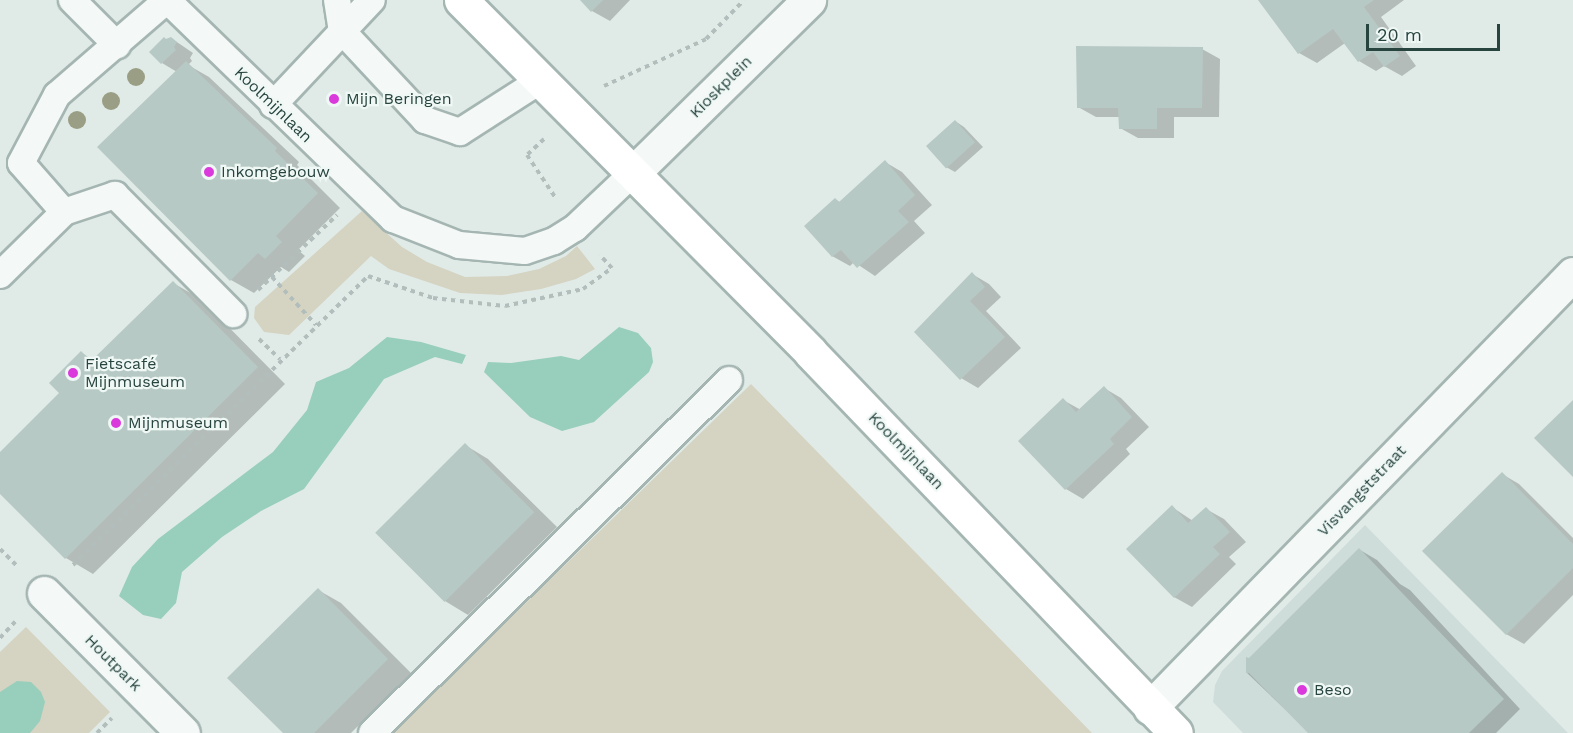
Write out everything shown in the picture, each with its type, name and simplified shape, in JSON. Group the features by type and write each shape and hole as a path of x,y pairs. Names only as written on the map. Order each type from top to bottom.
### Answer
{"main road":[{"name":"Koolmijnlaan","path":"461,0 832,375 1176,733"}],"street":[{"name":"Kioskplein","path":"633,173 809,0"},
{"name":"Visvangststraat","path":"1150,708 1573,274"},
{"name":"Houtpark","path":"44,593 183,733"}],"lane":[{"path":"72,0 117,45"},
{"path":"64,212 21,163 57,95 167,0"},
{"name":"Koolmijnlaan","path":"167,0 393,219 459,245 525,251 554,241 575,228 633,173"},
{"path":"337,0 342,31 425,120 460,132 541,80"},
{"path":"273,105 372,0"},
{"path":"0,275 64,212 115,195 233,314"},
{"path":"372,733 729,380"}],"path":[{"path":"44,593 368,276 433,298 505,306 583,289 612,268 575,228 527,155 606,84 706,39 744,0"},
{"path":"233,314 362,191"},
{"path":"272,277 316,325"}],"shaded area":[{"path":"362,211 402,247 427,262 465,277 507,276 539,269 566,256 577,246 595,269 576,279 541,289 502,295 460,293 389,269 371,256 289,335 264,332 254,318 255,307"},
{"path":"619,327 638,333 651,348 653,362 649,372 594,422 562,431 530,417 484,372 488,362 511,363 561,356 579,360"},
{"path":"387,337 421,342 466,355 462,364 435,357 384,379 304,489 261,511 222,537 182,572 176,603 161,619 143,615 119,596 132,567 158,539 273,452 307,410 316,382 349,368"},
{"path":"751,384 1092,733 392,733"},
{"path":"1365,525 1568,733 1243,733 1213,702 1215,685 1222,671"},
{"path":"26,627 110,712 89,733 0,733 0,652"},
{"path":"17,681 31,682 41,692 45,702 40,721 30,733 0,733 0,692"}],"building":[{"path":"580,0 603,0 591,12"},
{"path":"1258,0 1374,0 1364,7 1400,56 1384,67 1373,52 1358,62 1333,29 1298,54"},
{"path":"164,37 166,39 171,37 177,42 174,47 176,50 161,64 149,52"},
{"path":"1076,46 1203,47 1202,108 1157,108 1157,129 1119,129 1118,108 1077,108"},
{"name":"Inkomgebouw","path":"186,61 277,148 275,151 318,193 276,236 282,242 265,259 258,253 230,281 97,147"},
{"path":"955,120 975,142 946,168 926,146"},
{"path":"885,160 915,195 898,211 909,222 857,268 841,250 832,257 804,226 835,198 839,202"},
{"path":"972,272 985,287 970,301 1005,337 960,380 914,332"},
{"name":"Mijnmuseum","path":"173,281 258,367 65,559 0,494 0,452 59,393 49,383 81,351 91,361"},
{"path":"1104,386 1132,417 1110,439 1114,444 1065,490 1018,441 1063,398 1076,412"},
{"path":"1573,400 1573,477 1534,438"},
{"path":"465,443 534,512 444,602 375,533"},
{"path":"1502,472 1573,544 1573,568 1506,635 1422,551"},
{"path":"1172,505 1188,523 1206,507 1230,532 1213,547 1220,554 1174,598 1126,549"},
{"path":"1359,548 1504,699 1469,733 1308,733 1249,673 1246,673 1246,657 1249,658"},
{"path":"318,588 388,659 314,733 283,733 227,678"}],"place":[{"name":"Mijn Beringen","path":"334,99"},
{"name":"Inkomgebouw","path":"209,172"},
{"name":"Fietscafé Mijnmuseum","path":"73,373"},
{"name":"Mijnmuseum","path":"116,423"},
{"name":"Beso","path":"1302,690"}]}
